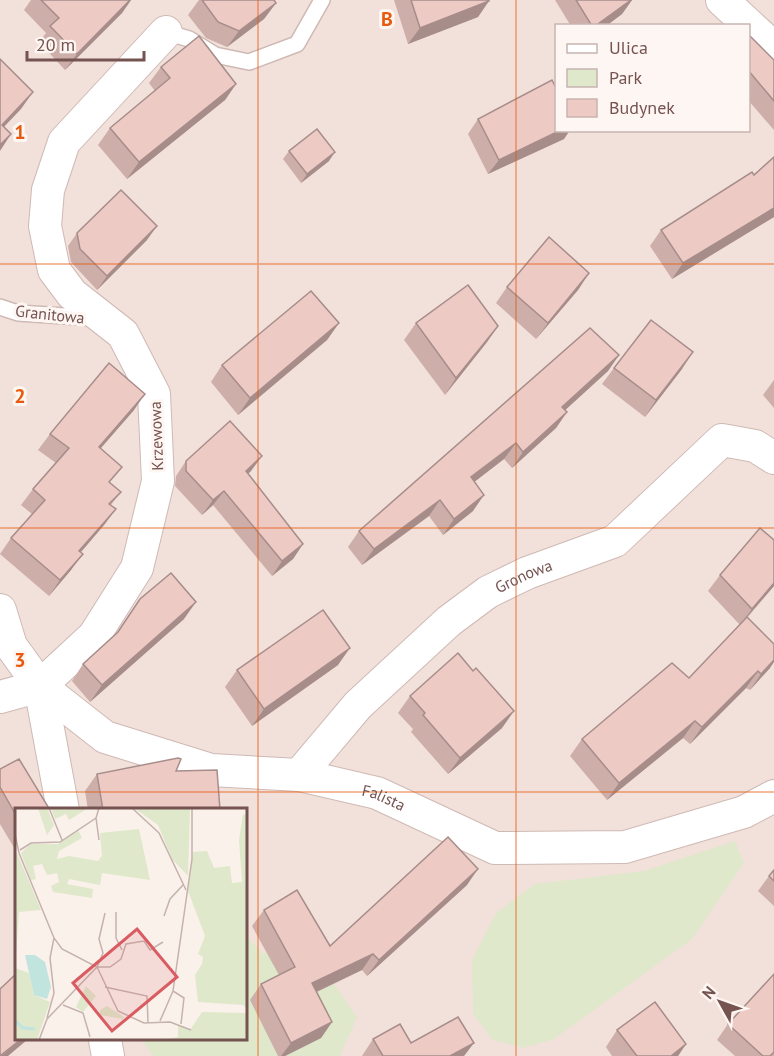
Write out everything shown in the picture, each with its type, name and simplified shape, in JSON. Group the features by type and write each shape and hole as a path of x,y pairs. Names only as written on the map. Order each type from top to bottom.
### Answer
{"street":[{"path":"722,0 748,24"},
{"path":"750,26 774,48"},
{"name":"Krzewowa","path":"40,686 94,636 137,568 158,481 154,394 123,334 72,294 54,270 45,226 48,190 64,142 166,32"},
{"name":"Gronowa","path":"299,775 358,705 449,621 488,592 527,573 615,541 722,440 755,446 774,458"},
{"path":"0,610 11,646 40,686 63,808"},
{"path":"0,696 40,686"},
{"name":"Falista","path":"40,686 105,737 211,770 299,775 377,793 495,848 625,847 744,812 774,795"},
{"path":"105,1041 108,1056"}],"lane":[{"path":"166,32 189,39 215,55 249,62 297,44 321,0"},
{"name":"Granitowa","path":"0,307 18,313 101,318"}],"shaded area":[{"path":"0,0 774,0 774,1056 0,1056"}],"green space":[{"path":"735,841 744,863 692,939 554,1039 523,1048 493,1040 473,1014 472,960 496,913 535,884 644,871"},
{"path":"301,937 357,1017 340,1056 153,1056 143,1041 248,1041 248,938 263,954"}],"building":[{"path":"41,0 130,0 77,54 50,26 59,18"},
{"path":"202,0 274,0 276,3 239,31 218,22"},
{"path":"411,0 489,0 489,1 420,28"},
{"path":"576,0 631,0 598,24 591,24"},
{"path":"199,36 236,84 139,162 110,128 170,78 161,67"},
{"path":"750,36 774,60 774,101 750,72"},
{"path":"0,59 33,92 2,125 11,134 0,145"},
{"path":"552,80 555,86 555,132 557,132 499,160 478,119"},
{"path":"317,129 335,152 307,174 289,151"},
{"path":"774,157 774,208 683,263 661,230 752,172 754,175"},
{"path":"121,190 157,226 107,276 80,249 77,233"},
{"path":"549,237 589,273 548,323 507,287"},
{"path":"468,285 498,326 456,378 416,323"},
{"path":"311,291 339,323 250,398 222,365"},
{"path":"651,320 693,352 656,400 614,368"},
{"path":"590,328 619,355 562,407 567,412 523,452 516,443 471,477 484,495 454,519 440,500 374,549 359,531"},
{"path":"109,363 145,394 99,447 122,467 109,482 121,492 109,504 116,509 79,551 83,554 60,580 11,538 45,500 33,489 69,448 50,434"},
{"path":"230,421 262,456 246,471 303,544 282,561 224,491 213,500 186,471 186,461"},
{"path":"760,528 774,540 774,583 752,609 720,575"},
{"path":"171,573 196,602 102,685 83,664 118,632 140,599"},
{"path":"323,610 350,648 264,709 237,670"},
{"path":"747,617 774,644 774,660 761,674 758,671 702,727 695,721 619,783 582,739 672,663 689,678"},
{"path":"458,653 473,671 476,668 514,711 460,758 423,715 425,713 410,696"},
{"path":"178,758 181,759 176,771 217,770 220,808 103,808 97,774"},
{"path":"19,759 49,808 15,808 15,813 0,787 0,769"},
{"path":"448,837 478,869 379,960 373,954 312,983 332,1022 291,1043 261,984 295,967 264,910 297,890 330,946"},
{"path":"774,870 774,881 769,876"},
{"path":"774,974 774,1052 770,1056 763,1056 728,1024"},
{"path":"15,975 15,1041 19,1041 0,1056 0,989"},
{"path":"655,1002 686,1044 671,1056 637,1056 617,1030"},
{"path":"458,1017 474,1043 450,1056 383,1056 373,1039 400,1024 411,1043"}]}
